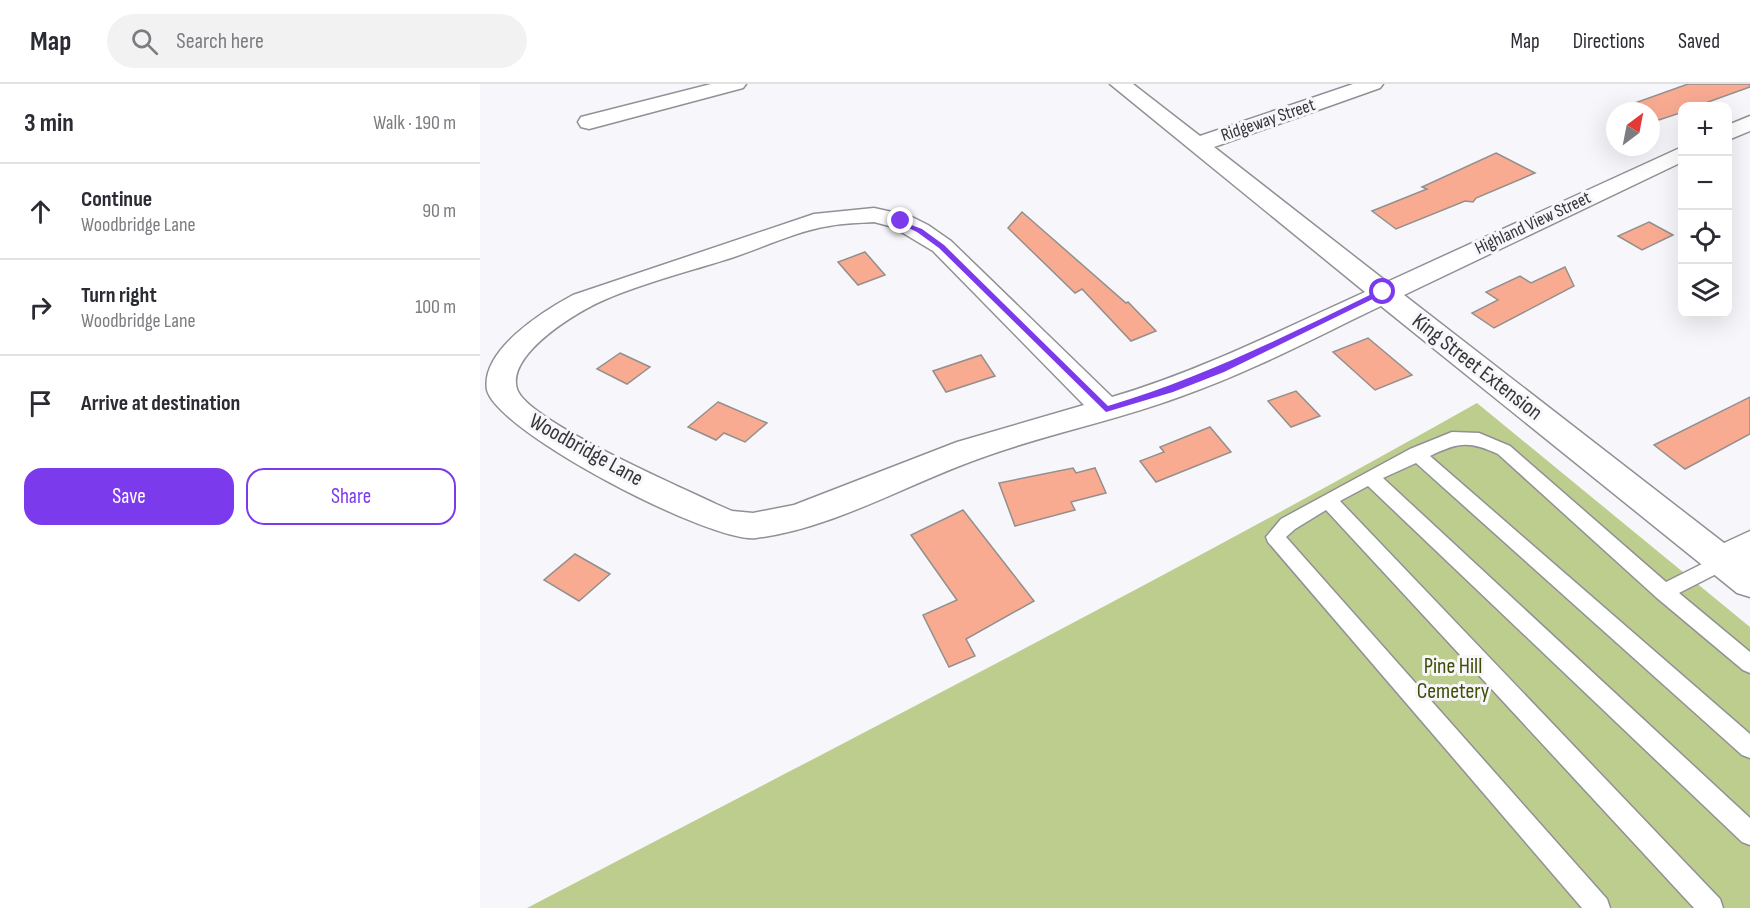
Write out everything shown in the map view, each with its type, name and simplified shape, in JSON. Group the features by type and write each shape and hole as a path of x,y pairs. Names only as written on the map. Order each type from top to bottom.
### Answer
{"street":[{"path":"589,122 736,84"},
{"name":"King Street Extension","path":"1120,84 1383,292 1736,553 1750,583"},
{"name":"Ridgeway Street","path":"1197,145 1373,84"},
{"path":"1732,131 1750,123"},
{"name":"Highland View Street","path":"1383,292 1679,156"},
{"name":"Woodbridge Lane","path":"1106,409 942,246 920,230 901,221 874,215 823,219 595,294 574,304 534,332 516,351 502,372 502,391 514,409 548,433 704,513 729,523 753,526 800,517 968,450 1170,390 1221,370 1383,292"}],"lane":[{"path":"1598,908 1275,537 1288,524 1328,500 1416,453 1452,438 1479,440 1504,450 1664,592 1750,664"},
{"path":"1416,453 1750,748"},
{"path":"1370,477 1750,834"},
{"path":"1328,500 1711,908"},
{"path":"1664,592 1736,553"}],"green space":[{"name":"Pine Hill Cemetery","path":"1477,403 1750,627 1750,908 527,908 1242,533"}],"building":[{"path":"1688,84 1750,84 1750,87 1708,102 1678,102 1678,114 1660,120 1660,102 1637,102"},
{"path":"1496,153 1535,173 1476,198 1473,202 1465,201 1396,229 1372,211 1427,189 1422,187"},
{"path":"1022,212 1126,303 1128,302 1156,331 1131,341 1082,289 1075,293 1008,228"},
{"path":"1649,222 1673,235 1642,250 1618,236"},
{"path":"865,252 885,275 858,285 838,262"},
{"path":"1565,267 1574,286 1494,328 1472,313 1498,300 1486,292 1520,276 1531,283"},
{"path":"1368,338 1412,375 1375,390 1333,352"},
{"path":"620,353 650,367 627,384 597,369"},
{"path":"981,355 995,376 946,392 933,371"},
{"path":"1296,391 1320,416 1291,427 1268,401"},
{"path":"1750,397 1750,434 1685,469 1654,445"},
{"path":"718,402 767,423 745,442 724,433 716,440 688,427"},
{"path":"1210,427 1231,452 1156,482 1140,461 1164,452 1160,447"},
{"path":"1073,468 1076,473 1095,468 1106,493 1071,502 1075,510 1015,526 999,483"},
{"path":"963,510 1034,601 966,639 975,656 949,667 923,615 957,600 911,535"},
{"path":"575,554 610,574 579,601 544,580"}],"route":[{"path":"901,221 920,230 942,246 1106,409 1170,390 1221,370 1383,292"}]}
